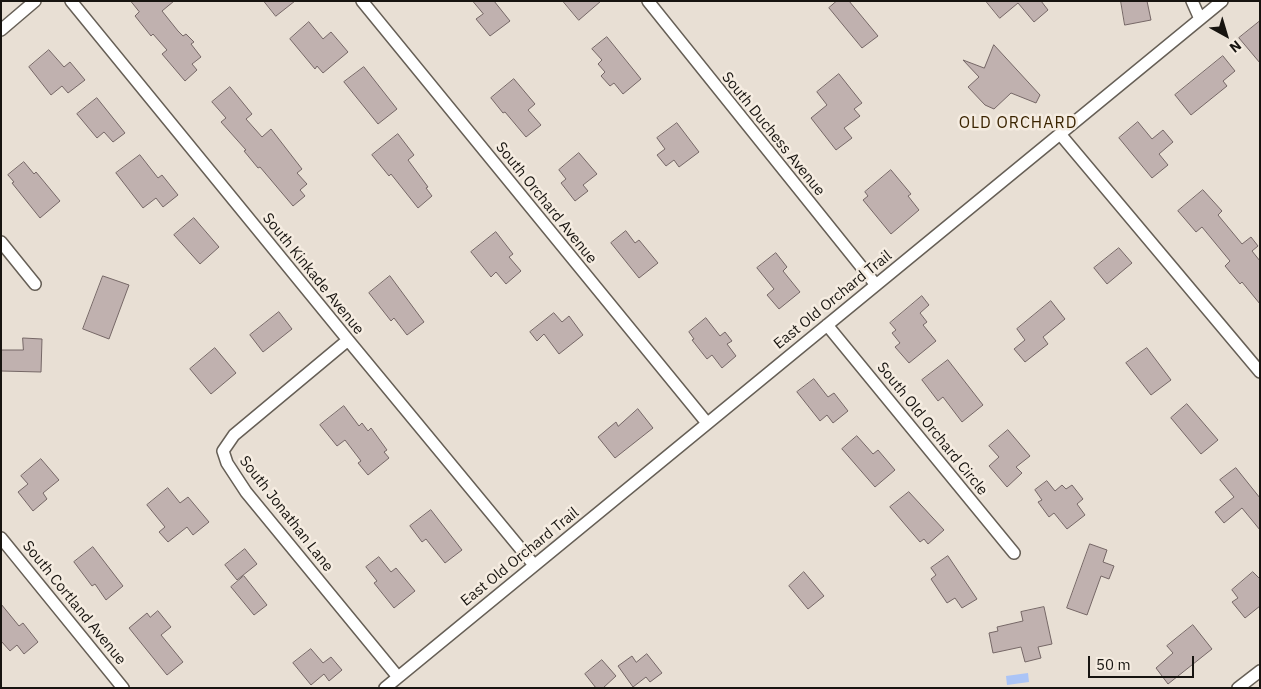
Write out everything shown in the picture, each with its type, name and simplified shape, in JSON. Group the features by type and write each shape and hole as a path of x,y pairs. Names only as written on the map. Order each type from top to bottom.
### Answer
{"street":[{"path":"1,30 35,1"},
{"name":"South Kinkade Avenue","path":"71,1 534,565"},
{"name":"South Orchard Avenue","path":"362,1 707,423"},
{"name":"South Duchess Avenue","path":"648,1 876,285"},
{"path":"1192,1 1200,20"},
{"name":"East Old Orchard Trail","path":"384,688 1222,1"},
{"path":"1060,134 1260,372"},
{"path":"1,242 35,284"},
{"name":"South Old Orchard Circle","path":"827,325 1014,553"},
{"name":"South Jonathan Lane","path":"348,340 234,435 222,451 227,463 246,492 398,677"},
{"name":"South Cortland Avenue","path":"1,538 123,688"},
{"path":"1238,688 1260,672"}],"water":[{"path":"1028,673 1029,682 1007,685 1006,676"}],"building":[{"path":"131,1 174,1 162,11 183,36 186,34 194,42 191,44 201,57 192,64 197,70 185,81 162,54 167,50 153,34 151,36 135,16 139,12"},
{"path":"264,1 295,1 276,16"},
{"path":"473,1 494,1 510,21 490,36 476,19 483,14"},
{"path":"563,1 601,1 579,20"},
{"path":"837,1 849,1 878,36 862,48 829,8"},
{"path":"986,1 1041,1 1048,10 1034,22 1018,3 1000,18"},
{"path":"1121,1 1147,1 1151,20 1125,25"},
{"path":"1260,21 1260,63 1239,38"},
{"path":"309,22 323,39 331,32 348,52 323,73 317,66 315,69 290,39"},
{"path":"607,37 641,79 623,94 614,83 610,86 601,76 605,72 598,64 602,60 592,49"},
{"path":"994,45 1040,95 1036,103 1011,93 994,109 985,105 968,87 979,77 963,60 984,68"},
{"path":"49,50 64,67 70,62 85,80 68,93 62,86 51,95 29,67"},
{"path":"1223,56 1235,71 1223,81 1227,86 1191,115 1175,95"},
{"path":"364,67 397,109 378,124 344,82"},
{"path":"839,74 862,103 854,109 860,116 844,128 852,138 836,150 811,118 827,105 817,92"},
{"path":"514,79 535,104 528,110 541,125 526,137 491,98"},
{"path":"230,87 252,114 246,119 262,137 271,129 302,169 297,173 307,184 300,190 305,196 293,206 260,167 258,168 244,151 246,150 221,122 226,118 212,102"},
{"path":"97,98 125,133 113,142 104,132 97,138 77,114"},
{"path":"1138,122 1152,139 1163,130 1173,142 1159,154 1168,165 1152,178 1119,138"},
{"path":"677,123 699,152 679,167 674,160 666,166 657,155 665,149 657,138"},
{"path":"398,134 414,155 408,160 428,187 426,188 432,196 418,208 391,174 389,176 372,155"},
{"path":"579,153 597,174 583,185 588,191 575,201 561,183 566,179 559,170"},
{"path":"140,155 158,178 162,175 178,195 163,207 156,198 143,208 116,173"},
{"path":"24,162 34,174 36,172 60,201 40,218 12,183 14,182 8,175"},
{"path":"891,170 911,194 908,196 919,210 891,234 863,200 868,196 865,192"},
{"path":"1203,190 1222,211 1218,215 1242,244 1251,237 1258,246 1252,251 1260,261 1260,304 1242,282 1240,284 1225,266 1230,261 1202,227 1196,232 1178,211"},
{"path":"194,218 219,247 200,264 174,235"},
{"path":"626,231 635,243 639,240 658,263 639,278 611,243"},
{"path":"496,232 513,254 509,257 521,271 506,284 496,272 491,277 471,252"},
{"path":"1119,248 1132,263 1107,284 1094,268"},
{"path":"776,253 787,267 783,271 800,292 779,309 767,295 774,289 757,268"},
{"path":"103,276 129,285 109,339 83,329"},
{"path":"390,276 424,322 407,335 394,318 391,321 369,293"},
{"path":"922,296 929,305 920,313 927,322 923,325 936,341 909,363 895,347 900,343 892,333 896,330 890,323"},
{"path":"1051,301 1065,319 1043,337 1048,344 1025,362 1014,349 1025,340 1017,329"},
{"path":"279,312 292,329 263,352 250,335"},
{"path":"554,313 562,322 569,316 583,335 559,354 544,334 537,341 530,332"},
{"path":"706,318 720,336 725,332 732,341 727,344 736,356 722,368 712,355 707,359 692,340 694,339 689,332"},
{"path":"23,338 42,339 41,372 1,371 1,350 23,350"},
{"path":"215,348 236,373 211,394 190,369"},
{"path":"1147,348 1171,380 1151,395 1126,363"},
{"path":"948,360 983,405 962,422 943,397 938,401 922,380"},
{"path":"814,379 828,397 834,393 848,411 833,423 827,415 820,421 797,392"},
{"path":"1187,404 1218,440 1201,454 1171,418"},
{"path":"344,406 359,426 362,423 368,431 371,428 387,450 384,452 389,458 368,475 358,463 361,461 345,440 337,446 320,425"},
{"path":"638,409 653,428 615,458 598,437 616,422 618,426"},
{"path":"1008,430 1030,456 1016,467 1022,473 1007,487 989,466 999,457 989,446"},
{"path":"857,436 873,454 878,450 895,470 875,487 842,449"},
{"path":"41,459 59,480 43,493 47,499 33,511 18,492 28,484 21,476"},
{"path":"1236,468 1260,498 1260,530 1242,508 1224,523 1215,512 1234,497 1220,480"},
{"path":"1047,481 1055,491 1062,485 1066,489 1072,485 1083,499 1077,504 1085,515 1067,529 1054,513 1049,517 1038,502 1042,500 1035,490"},
{"path":"168,488 180,503 188,497 209,522 193,535 187,527 168,542 159,532 165,527 147,505"},
{"path":"909,492 944,530 928,544 924,539 920,542 890,507"},
{"path":"431,510 462,550 445,563 426,539 422,542 410,526"},
{"path":"1090,544 1107,550 1103,562 1114,566 1109,579 1101,576 1087,615 1067,608"},
{"path":"93,547 123,586 106,600 95,584 92,586 74,562"},
{"path":"245,549 257,564 237,580 225,565"},
{"path":"948,556 977,599 962,608 955,598 947,603 931,579 936,575 931,568"},
{"path":"379,557 391,572 396,568 415,591 394,608 374,583 377,581 366,567"},
{"path":"804,572 824,596 808,609 789,586"},
{"path":"1253,572 1260,579 1260,606 1245,618 1232,602 1238,598 1232,590"},
{"path":"244,576 267,605 254,615 231,587"},
{"path":"1,604 19,626 23,623 38,642 24,654 17,645 10,651 1,641"},
{"path":"1044,607 1052,644 1038,647 1041,658 1025,662 1021,647 993,653 989,633 998,631 997,627 1023,621 1021,612"},
{"path":"158,611 171,627 161,635 183,662 167,675 129,628 147,613 150,617"},
{"path":"1193,625 1212,649 1168,684 1156,668 1173,653 1167,646"},
{"path":"311,649 323,663 331,657 342,670 329,681 324,674 311,685 293,663"},
{"path":"647,654 662,673 650,682 646,677 633,687 618,666 632,656 636,662"},
{"path":"602,660 616,676 603,688 596,688 585,674"}],"district":[{"name":"OLD ORCHARD","path":"1018,123"}]}
